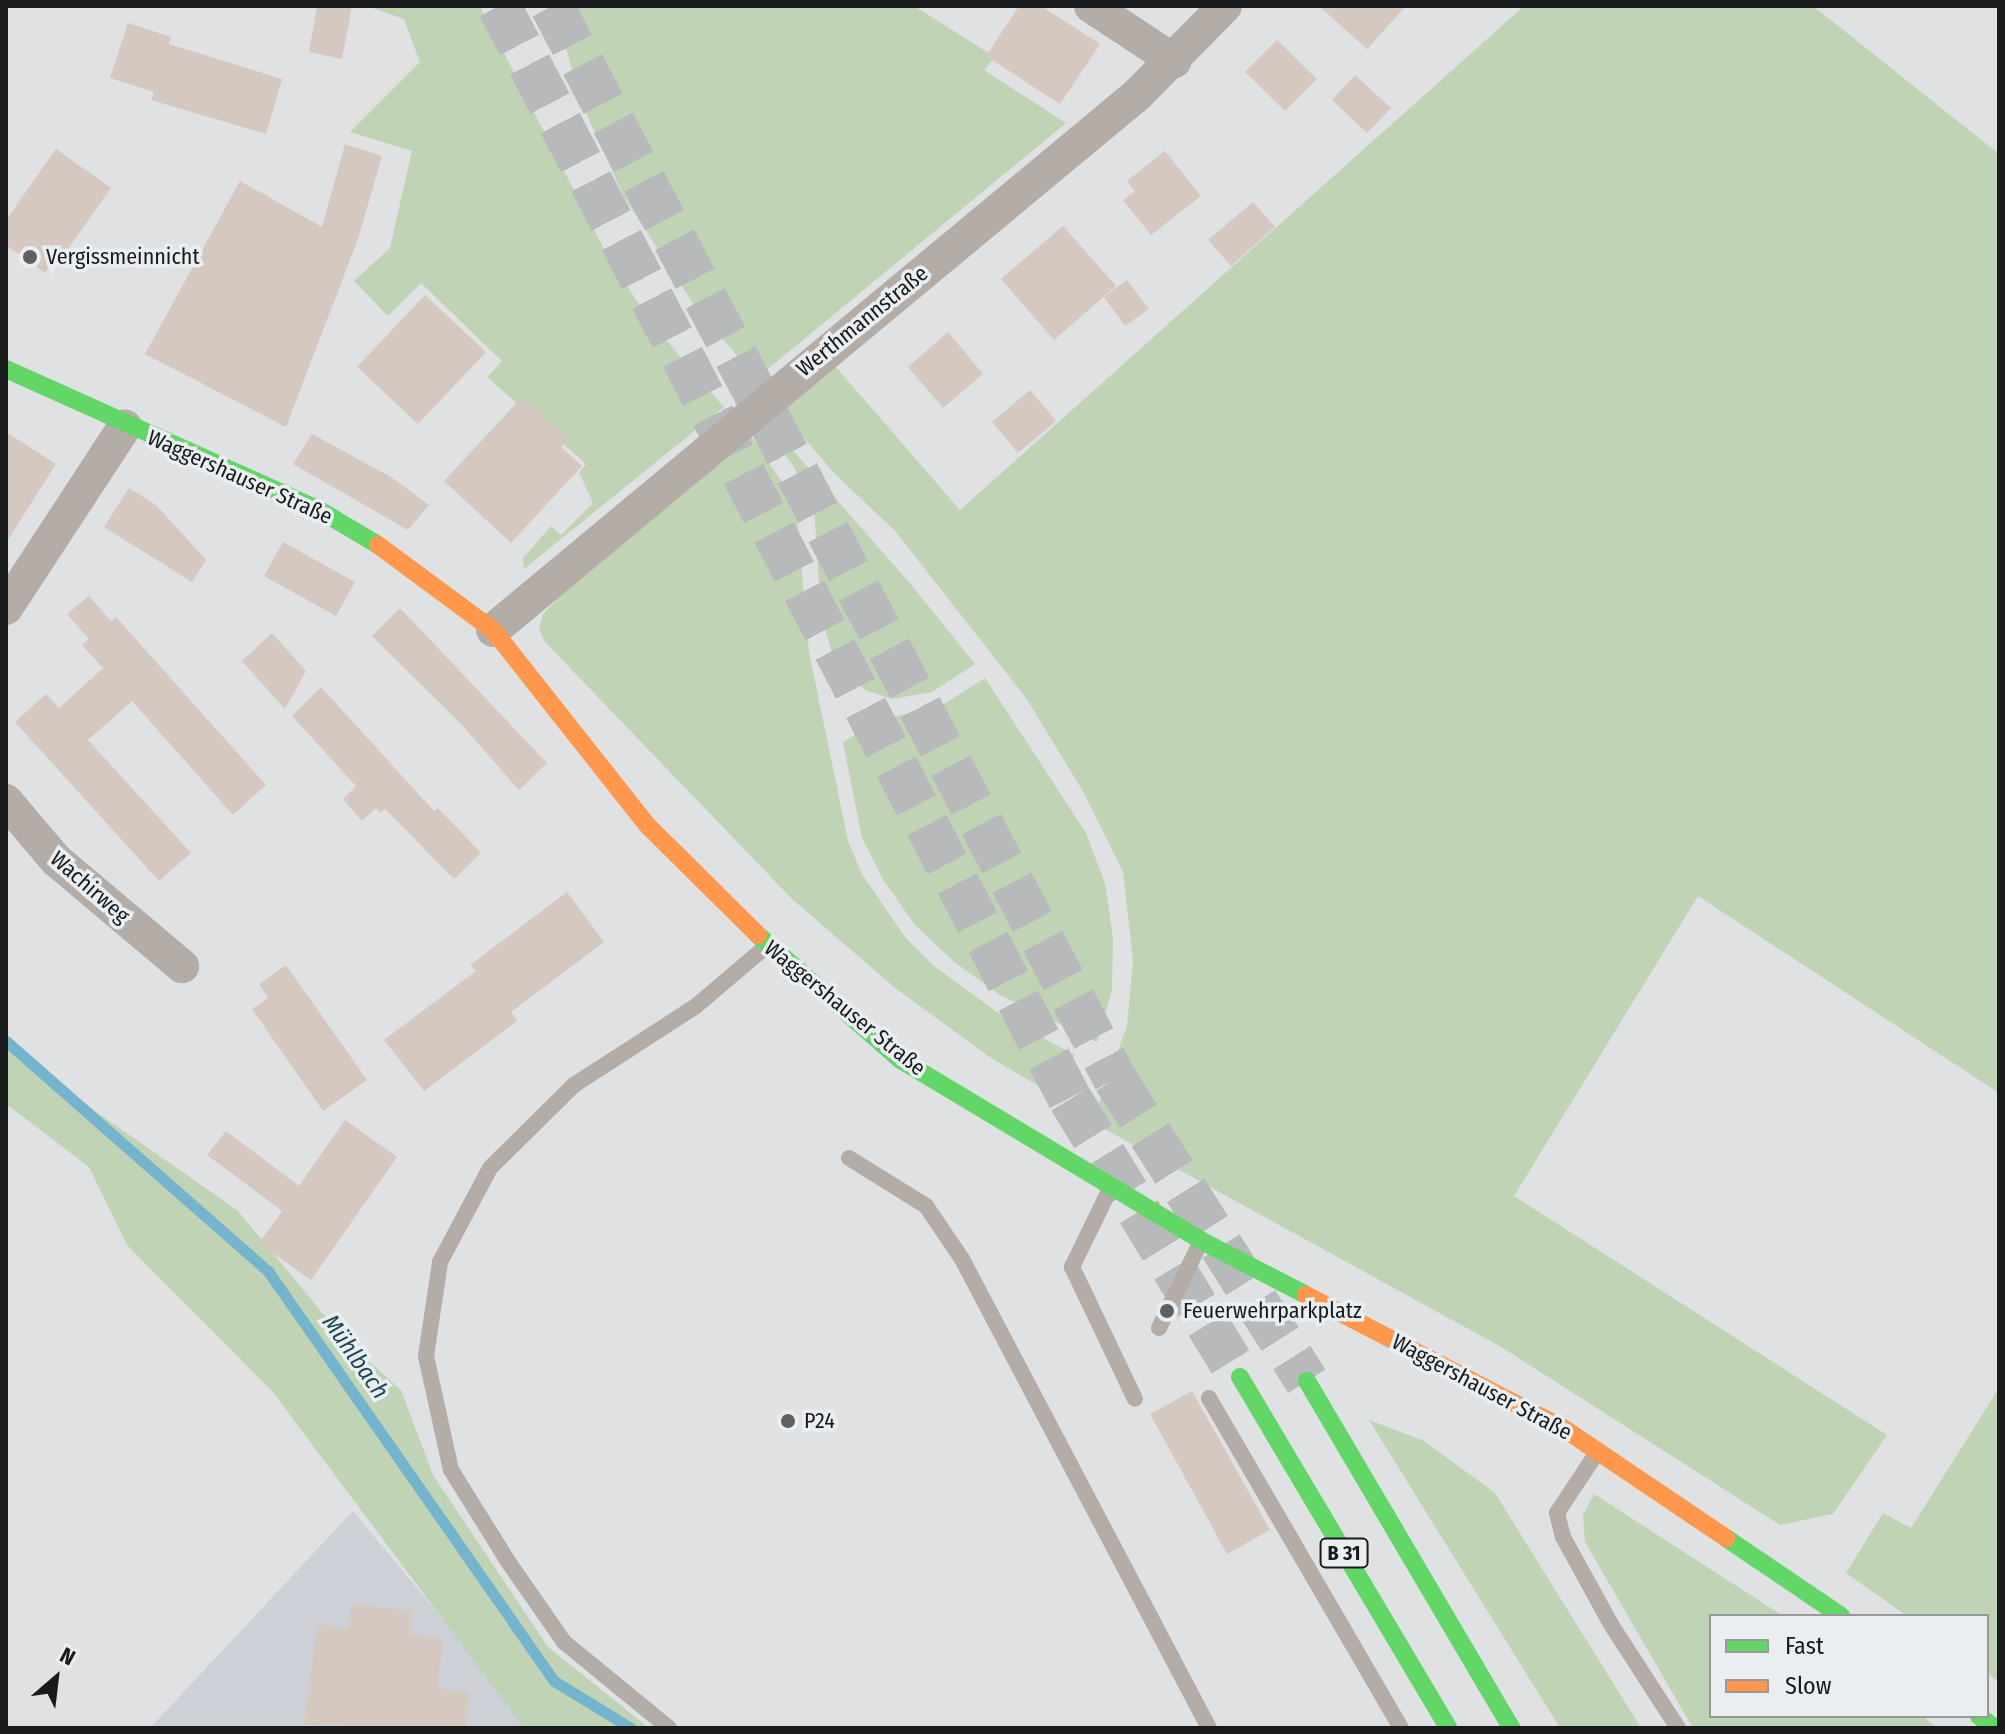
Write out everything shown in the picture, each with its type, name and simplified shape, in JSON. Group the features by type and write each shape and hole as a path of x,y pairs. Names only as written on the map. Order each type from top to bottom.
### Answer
{"main road":[{"name":"Waggershauser Straße","path":"6,369 125,426 316,508 401,559 493,630 648,826 768,945 901,1060 1110,1189 1202,1241 1563,1428 1838,1614"},
{"name":"B 31","path":"1240,1377 1448,1728"},
{"name":"B 31","path":"1307,1381 1511,1728"}],"street":[{"path":"1091,6 1174,61"},
{"name":"Werthmannstraße","path":"493,630 1174,61 1225,6"},
{"path":"6,608 125,426"},
{"name":"Wachirweg","path":"6,801 56,860 182,966"}],"lane":[{"path":"669,1728 564,1642 509,1563 451,1470 426,1356 440,1262 490,1168 574,1085 696,1006 768,945"},
{"path":"849,1158 926,1206 962,1259 1209,1728"},
{"path":"1110,1189 1072,1267 1135,1399"},
{"path":"1159,1328 1202,1241"},
{"path":"1209,1398 1401,1728"},
{"path":"1598,1451 1557,1513 1563,1537 1612,1626 1678,1728"}],"shaded area":[{"path":"353,1511 533,1728 150,1728"}],"green space":[{"path":"367,6 480,6 608,257 652,324 724,407 524,569 523,558 551,526 561,535 593,503 579,472 586,464 487,377 502,361 421,283 388,316 354,281 390,248 412,151 350,132 420,62 404,19"},
{"path":"554,6 914,6 995,57 984,70 1066,123 757,378 698,311 624,197 582,104"},
{"path":"1524,6 1813,6 1999,154 1999,1093 1698,896 1514,1196 1887,1435 1833,1514 1780,1525 1503,1348 1092,1122 1127,1026 1133,960 1123,872 1084,793 1026,698 896,532 834,473 780,410 835,366 960,510"},
{"path":"766,420 909,582 975,664 932,692 892,699 865,690 836,666 821,616 814,507 792,464 761,424"},
{"path":"751,436 796,503 809,652 848,841 862,874 905,937 934,966 1004,1017 1075,1055 1048,1092 988,1056 894,987 792,899 545,642 539,628 543,614 559,597"},
{"path":"985,678 1086,833 1105,883 1113,938 1112,991 1097,1042 1000,995 953,961 915,925 884,881 862,838 843,742 880,720 941,706"},
{"path":"6,1049 237,1210 344,1339 401,1390 433,1475 548,1647 649,1728 524,1728 272,1391 127,1245 89,1167 6,1104"},
{"path":"1999,1388 1999,1682 1989,1674 1989,1614 1904,1614 1846,1573 1883,1513 1911,1528"},
{"path":"1369,1420 1424,1441 1495,1493 1641,1728 1560,1728"},
{"path":"1594,1494 1780,1614 1709,1614 1709,1718 1925,1718 1938,1728 1693,1728 1585,1542 1583,1515"}],"building":[{"path":"317,6 352,6 342,59 309,52"},
{"path":"1019,6 1041,6 1100,44 1060,104 986,56"},
{"path":"1319,6 1406,6 1367,49"},
{"path":"128,23 171,37 169,44 282,79 266,134 151,100 154,92 110,78"},
{"path":"1277,40 1317,79 1285,111 1245,72"},
{"path":"1355,75 1391,108 1367,133 1332,100"},
{"path":"345,144 382,156 358,239 286,427 145,354 240,181 322,227"},
{"path":"56,149 111,188 63,256 59,252 45,273 6,245 6,220"},
{"path":"1165,151 1201,196 1151,235 1123,200 1135,191 1127,181"},
{"path":"1253,202 1275,227 1231,266 1208,240"},
{"path":"1063,226 1116,286 1054,340 1001,279"},
{"path":"1127,280 1149,309 1125,326 1104,297"},
{"path":"425,295 486,352 418,424 357,367"},
{"path":"948,332 983,374 943,408 908,367"},
{"path":"1030,390 1056,421 1018,453 992,422"},
{"path":"522,397 568,439 561,447 582,466 511,543 444,481"},
{"path":"6,432 56,464 6,543"},
{"path":"312,434 391,477 429,505 408,530 293,464"},
{"path":"129,488 156,505 206,560 192,582 104,527"},
{"path":"283,542 355,582 336,616 264,576"},
{"path":"89,596 111,621 116,617 266,785 233,815 132,701 88,740 191,853 159,881 15,722 46,694 59,708 103,668 82,645 89,639 67,614"},
{"path":"400,608 547,763 519,790 462,725 372,636"},
{"path":"272,633 306,671 285,709 242,661"},
{"path":"321,687 434,811 438,808 481,853 454,879 385,809 380,813 376,808 362,821 343,799 356,786 292,716"},
{"path":"567,892 604,942 511,1012 517,1021 424,1091 384,1040 476,971 470,965"},
{"path":"286,965 367,1080 323,1111 252,1009 268,998 259,984"},
{"path":"345,1120 397,1157 311,1280 259,1243 282,1211 207,1155 226,1131 299,1186"},
{"path":"1192,1391 1270,1530 1227,1554 1150,1414"},
{"path":"351,1604 413,1611 410,1634 443,1639 437,1688 470,1692 465,1728 304,1725 317,1624 348,1629"}],"waterway":[{"name":"Mühlbach","path":"6,1041 268,1271 554,1681 631,1728"}],"tunnel":[{"path":"499,6 1070,1099 1240,1377"},
{"path":"552,6 1115,1079 1307,1381"}],"traffic: fast":[{"path":"6,369 316,508 378,545"},
{"path":"758,935 901,1060 1202,1241 1306,1295"},
{"path":"1240,1377 1448,1728"},
{"path":"1307,1381 1511,1728"},
{"path":"1726,1538 1838,1614"},
{"path":"1982,1718 1995,1728"}],"traffic: slow":[{"path":"378,545 493,630 648,826 758,935"},
{"path":"1306,1295 1563,1428 1726,1538"}],"place":[{"name":"Vergissmeinnicht","path":"30,257"},
{"name":"Feuerwehrparkplatz","path":"1167,1311"},
{"name":"P24","path":"788,1421"}]}
